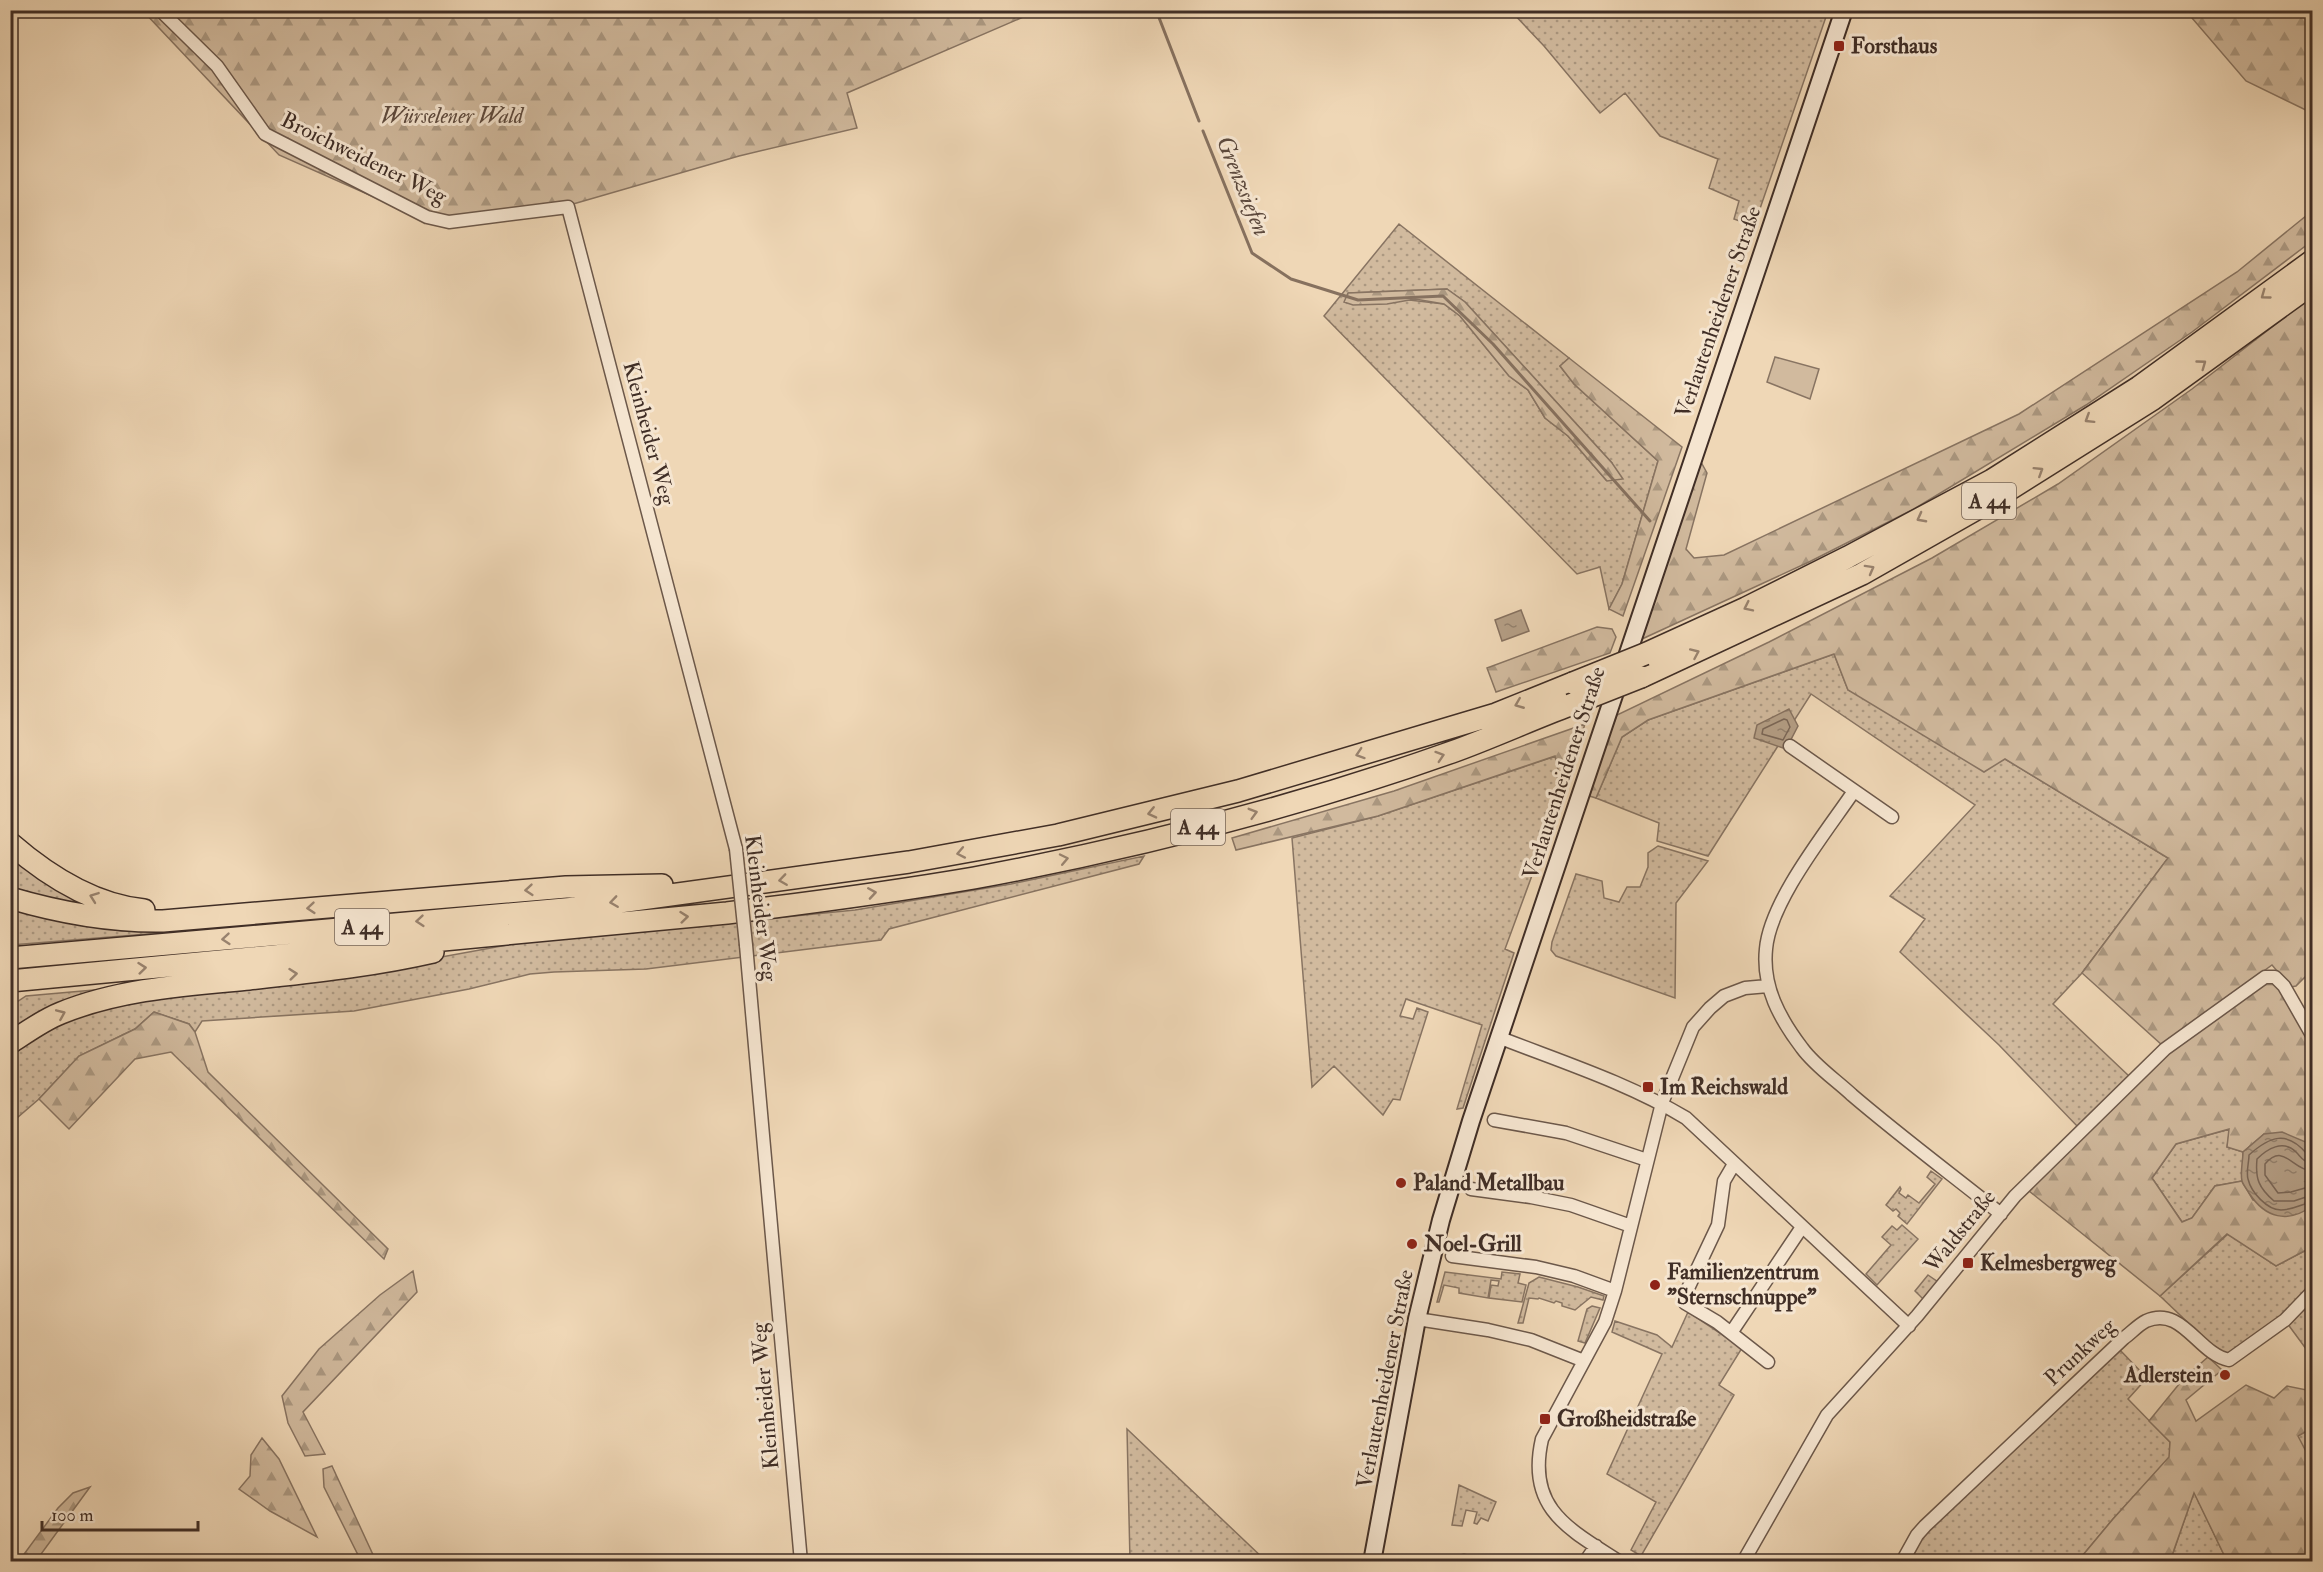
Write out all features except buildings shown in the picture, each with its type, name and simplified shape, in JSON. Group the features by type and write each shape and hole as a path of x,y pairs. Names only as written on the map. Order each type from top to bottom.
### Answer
{"highway":[{"name":"A 44","path":"10,958 576,908 909,862 1058,835 1157,812 1238,791 1496,714 1645,654 1797,583 1992,480 2139,387 2313,261"},
{"name":"A 44","path":"10,981 726,913 814,902 974,878 1113,848 1240,817 1354,783 1452,752 1641,677 1862,574 1994,499 2153,399 2313,284"},
{"path":"10,843 71,888 124,908 213,916"},
{"path":"10,898 41,907 98,918 163,921 566,887 651,884 714,889"},
{"path":"10,1043 61,1013 94,1002 153,989 382,963 510,934"},
{"path":"10,988 59,983 84,974"}],"main road":[{"name":"Verlautenheidener Straße","path":"1372,1562 1417,1319 1441,1220 1498,1037 1844,10"}],"street":[{"name":"Broichweidener Weg","path":"160,10 217,66 265,134 427,217 449,222 568,207"},
{"name":"Kleinheider Weg","path":"568,207 736,849 801,1562"},
{"path":"1790,746 1892,817"},
{"path":"1854,791 1788,887 1773,921 1766,948 1768,986 1778,1012 1803,1050 1875,1114 2001,1214"},
{"name":"Waldstraße","path":"1743,1562 1827,1415 1909,1326 2015,1196 2165,1049 2265,977 2275,977 2284,986 2313,1035"},
{"path":"1620,1562 1569,1529 1548,1505 1539,1472 1542,1439 1597,1339 1615,1291 1662,1103 1693,1027 1724,996 1745,988 1768,986"},
{"path":"1498,1037 1662,1103 1686,1118 1909,1326"},
{"path":"1494,1120 1566,1133 1647,1160"},
{"path":"1734,1164 1724,1181 1718,1225 1683,1299 1685,1303 1731,1333 1768,1362"},
{"path":"1471,1189 1570,1205 1631,1226"},
{"path":"1731,1333 1802,1227"},
{"path":"1452,1256 1536,1267 1574,1276 1615,1291"},
{"name":"Prunkweg","path":"1902,1562 1924,1526 2124,1338 2145,1322 2172,1318 2218,1358 2229,1360 2285,1320 2313,1292"},
{"path":"1417,1319 1488,1330 1531,1340 1584,1361"},
{"path":"1585,1562 1596,1546"}],"green space":[{"name":"Würselener Wald","path":"143,11 1037,11 847,93 857,128 739,156 549,211 437,225 279,155"},
{"path":"1511,11 1828,11 1754,226 1734,219 1739,201 1709,188 1718,159 1660,136 1625,93 1600,113 1544,46"},
{"path":"2186,11 2312,11 2312,113 2246,81"},
{"path":"2312,211 2312,241 2192,332 2086,405 1914,509 1809,562 1642,639 1701,462 1707,473 1686,549 1694,558 1724,555 2019,414 2237,272"},
{"path":"1399,224 1569,358 1560,366 1574,384 1658,461 1622,584 1609,609 1600,567 1577,574 1324,316","holes":["1447,289 1465,302 1612,463 1606,480 1568,436 1545,418 1528,390 1509,376 1460,316 1444,304 1348,293"]},
{"path":"1447,289 1465,302 1612,463 1623,479 1607,481 1568,436 1545,418 1528,390 1509,376 1460,316 1444,304 1415,299 1387,304 1353,305 1344,302 1348,293"},
{"path":"2312,296 2312,970 2296,986 2291,987 2272,965 2162,1045 2082,973 2168,858 2005,759 1984,772 1848,690 1834,654 1648,720 1622,737 1596,798 1586,795 1617,715 1769,642 1932,558 2058,484 2192,389"},
{"path":"1775,357 1819,369 1810,399 1767,382"},
{"path":"1569,358 1682,447 1623,616 1609,609 1622,584 1658,461 1574,384 1560,366"},
{"path":"1597,627 1612,629 1616,637 1610,653 1496,692 1487,668"},
{"path":"1834,654 1848,690 2005,759 2168,858 2082,973 2053,1004 2130,1077 2078,1127 1999,1045 1900,952 1925,919 1890,896 1975,805 1811,694 1708,856 1657,841 1659,823 1596,798 1622,737 1648,720"},
{"path":"1585,724 1563,791 1555,756 1378,816 1236,850 1232,838 1394,791"},
{"path":"1556,756 1563,791 1505,949 1514,953 1463,1108 1457,1109 1482,1025 1406,999 1400,1016 1413,1019 1417,1008 1428,1012 1400,1100 1393,1099 1383,1115 1334,1066 1312,1087 1292,838 1378,816"},
{"path":"1658,846 1708,861 1676,903 1675,998 1556,956 1551,950 1576,874 1602,881 1604,898 1619,902 1627,887 1640,887 1648,867 1648,853"},
{"path":"10,849 92,901 83,907 11,888"},
{"path":"1144,856 1139,864 889,929 881,940 646,969 530,974 469,989 354,1011 202,1021 195,1032 189,1024 154,1012 135,1029 79,1056 39,1099 11,1123 11,1052 27,1039 107,1005 392,966 513,944 855,910 1011,884"},
{"path":"10,905 122,931 172,930 172,932 11,945"},
{"path":"2267,980 2273,981 2281,989 2312,1046 2312,1155 2307,1143 2264,1134 2243,1152 2227,1147 2229,1129 2176,1144 2152,1178 2182,1222 2192,1218 2215,1186 2242,1181 2253,1200 2312,1206 2312,1247 2276,1266 2227,1234 2160,1296 2029,1191 2091,1125 2168,1052"},
{"path":"128,987 11,1035 11,1006 26,996"},
{"path":"154,1012 189,1024 195,1032 208,1072 388,1249 384,1259 171,1052 135,1059 69,1129 39,1099 79,1056 135,1029"},
{"path":"2230,1129 2227,1147 2243,1152 2242,1181 2215,1186 2192,1218 2182,1222 2152,1178 2176,1144"},
{"path":"1931,1171 1942,1179 1907,1224 1898,1216 1900,1213 1896,1209 1893,1211 1886,1205 1900,1187 1899,1193 1906,1198 1908,1195 1919,1203 1935,1184 1927,1177"},
{"path":"1902,1225 1918,1239 1877,1285 1866,1274 1891,1245 1882,1237 1892,1226 1897,1230"},
{"path":"2228,1234 2276,1266 2312,1247 2312,1286 2281,1318 2229,1354 2220,1353 2160,1296"},
{"path":"413,1271 417,1292 303,1412 325,1454 305,1456 288,1423 282,1396 319,1349 380,1295"},
{"path":"1445,1272 1501,1279 1502,1272 1520,1274 1518,1283 1526,1285 1522,1302 1489,1298 1491,1285 1498,1286 1499,1281 1491,1280 1488,1298 1459,1293 1459,1288 1444,1285 1439,1302 1437,1302"},
{"path":"1928,1275 1938,1282 1923,1299 1915,1291"},
{"path":"1539,1277 1604,1296 1603,1300 1591,1297 1575,1310 1562,1306 1562,1303 1556,1301 1554,1303 1539,1298 1529,1298 1523,1323 1518,1323 1529,1283"},
{"path":"2312,1297 2312,1357 2287,1323"},
{"path":"1592,1306 1600,1308 1585,1343 1578,1341 1587,1309"},
{"path":"1688,1312 1742,1348 1719,1385 1734,1395 1641,1556 1631,1550 1656,1502 1607,1474 1662,1354 1612,1332 1615,1321 1657,1335 1672,1347"},
{"path":"2118,1348 2147,1378 2128,1399 2170,1442 2170,1457 2078,1561 1906,1562 1931,1525"},
{"path":"2208,1357 2222,1370 2186,1400 2196,1421 2246,1385 2274,1398 2287,1386 2312,1391 2312,1428 2298,1436 2312,1463 2312,1561 2227,1561 2194,1493 2170,1561 2078,1561 2169,1457 2170,1442 2149,1421 2184,1378"},
{"path":"2312,1428 2312,1463 2297,1436"},
{"path":"1127,1429 1266,1561 1130,1561"},
{"path":"262,1438 279,1459 317,1537 270,1511 239,1489 250,1476 251,1455"},
{"path":"332,1466 376,1561 361,1561 324,1487 323,1469"},
{"path":"1459,1485 1496,1502 1488,1521 1481,1518 1477,1524 1474,1523 1477,1512 1466,1510 1462,1526 1452,1525"},
{"path":"90,1487 36,1561 19,1561 58,1508 73,1493"},
{"path":"2194,1492 2227,1561 2170,1562"}],"water":[{"path":"1521,610 1529,631 1502,641 1495,620"},
{"path":"1789,709 1798,726 1786,749 1754,738 1757,725"},
{"path":"2282,1132 2308,1143 2312,1155 2312,1206 2294,1215 2278,1216 2262,1208 2255,1201 2243,1184 2241,1170 2243,1152 2264,1134"}],"waterway":[{"name":"Grenzsiefen","path":"1158,10 1199,121"},
{"path":"1203,131 1252,253 1291,279 1358,300 1443,296 1493,344 1650,521"}],"place":[{"name":"Forsthaus","path":"1839,46"},
{"name":"Im Reichswald","path":"1648,1087"},
{"name":"Paland Metallbau","path":"1401,1183"},
{"name":"Noel-Grill","path":"1412,1244"},
{"name":"Kelmesbergweg","path":"1968,1263"},
{"name":"Familienzentrum \"Sternschnuppe\"","path":"1655,1285"},
{"name":"Adlerstein","path":"2225,1375"},
{"name":"Großheidstraße","path":"1545,1419"}]}
